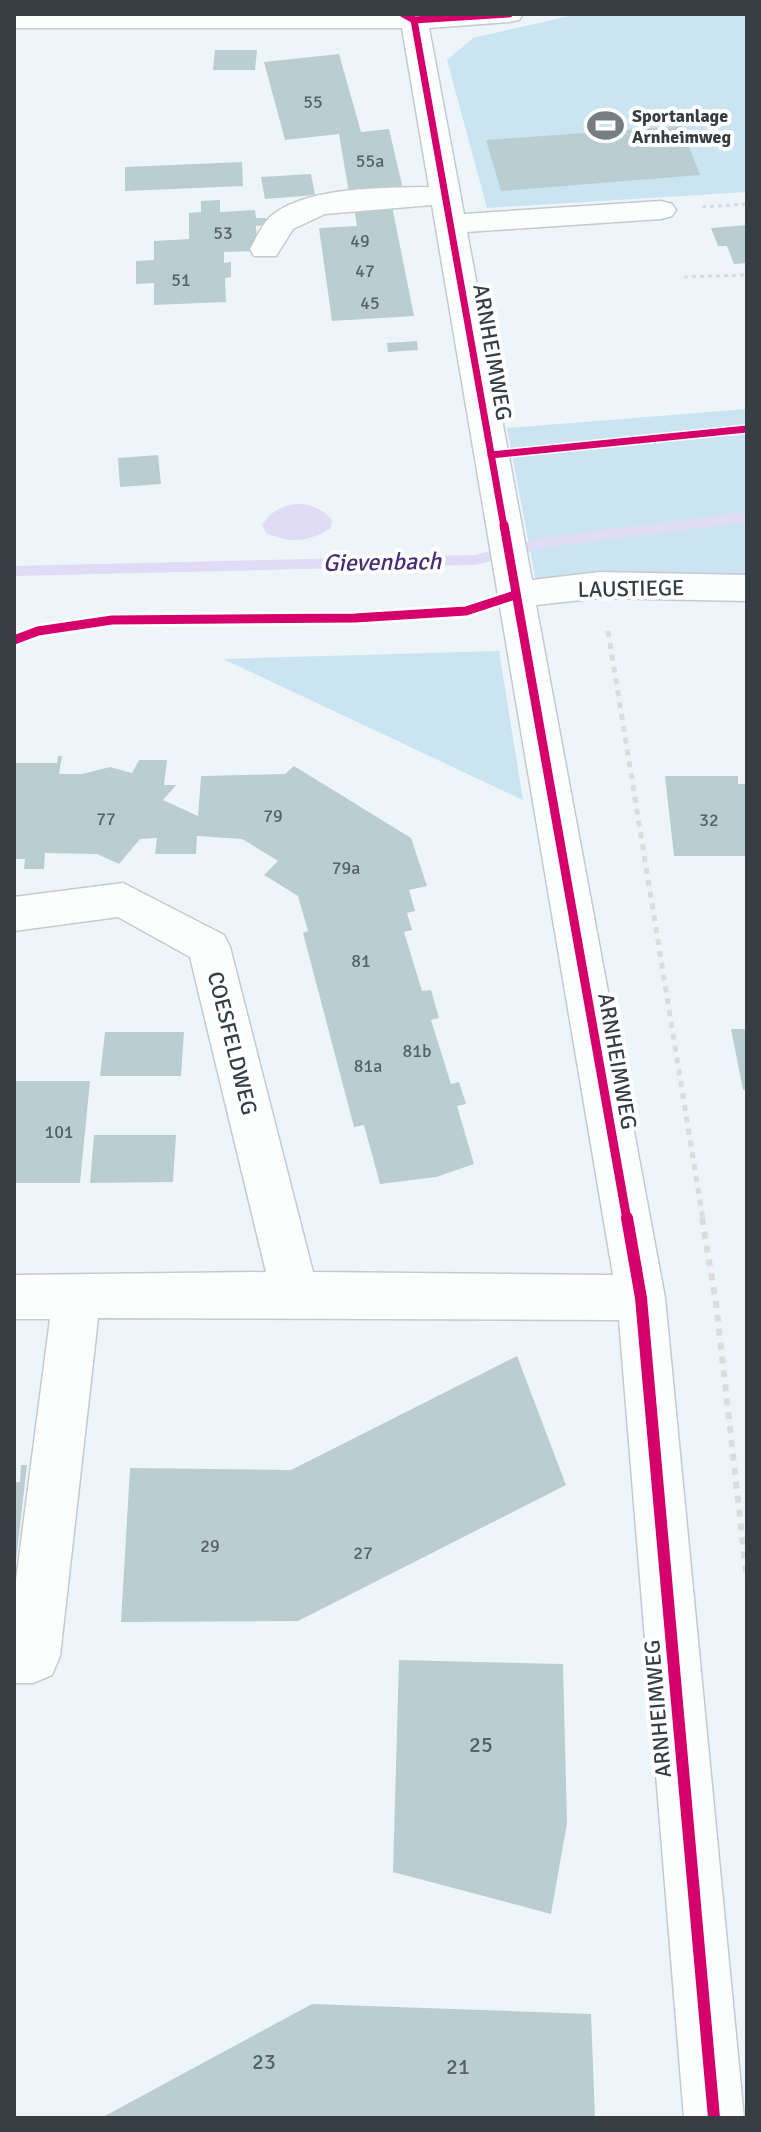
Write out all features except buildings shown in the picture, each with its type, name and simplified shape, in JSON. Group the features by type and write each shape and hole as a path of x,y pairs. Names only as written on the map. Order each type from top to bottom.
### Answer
{"street":[{"path":"14,20 509,14"},
{"name":"ARNHEIMWEG","path":"414,17 641,1298 714,2118"},
{"path":"265,249 280,224 301,211 329,203 449,210 661,210"},
{"name":"LAUSTIEGE","path":"513,588 600,585 747,588"},
{"name":"COESFELDWEG","path":"14,914 123,900 209,947 295,1294"},
{"path":"14,1297 295,1294 641,1298"},
{"path":"14,1656 33,1656 77,1295"}],"path":[{"path":"684,277 747,275"},
{"path":"600,585 716,1303 747,1580"}],"shaded area":[{"name":"Sportanlage Arnheimweg","path":"578,14 747,14 747,192 487,208 447,60 473,38"},
{"path":"747,409 747,593 539,598 507,428"},
{"path":"296,504 320,510 332,520 331,528 299,540 266,533 262,525 269,517 280,509"},
{"path":"499,651 523,800 223,659"}],"waterway":[{"name":"Gievenbach","path":"14,571 474,560 549,542 747,517"}],"cycle path":[{"path":"403,14 414,20 509,14"},
{"path":"414,20 641,1298 714,2118"},
{"path":"491,455 747,429"},
{"path":"14,640 38,631 112,620 355,618 466,611 515,595"}],"place":[{"name":"Sportanlage Arnheimweg","path":"606,126"}]}
